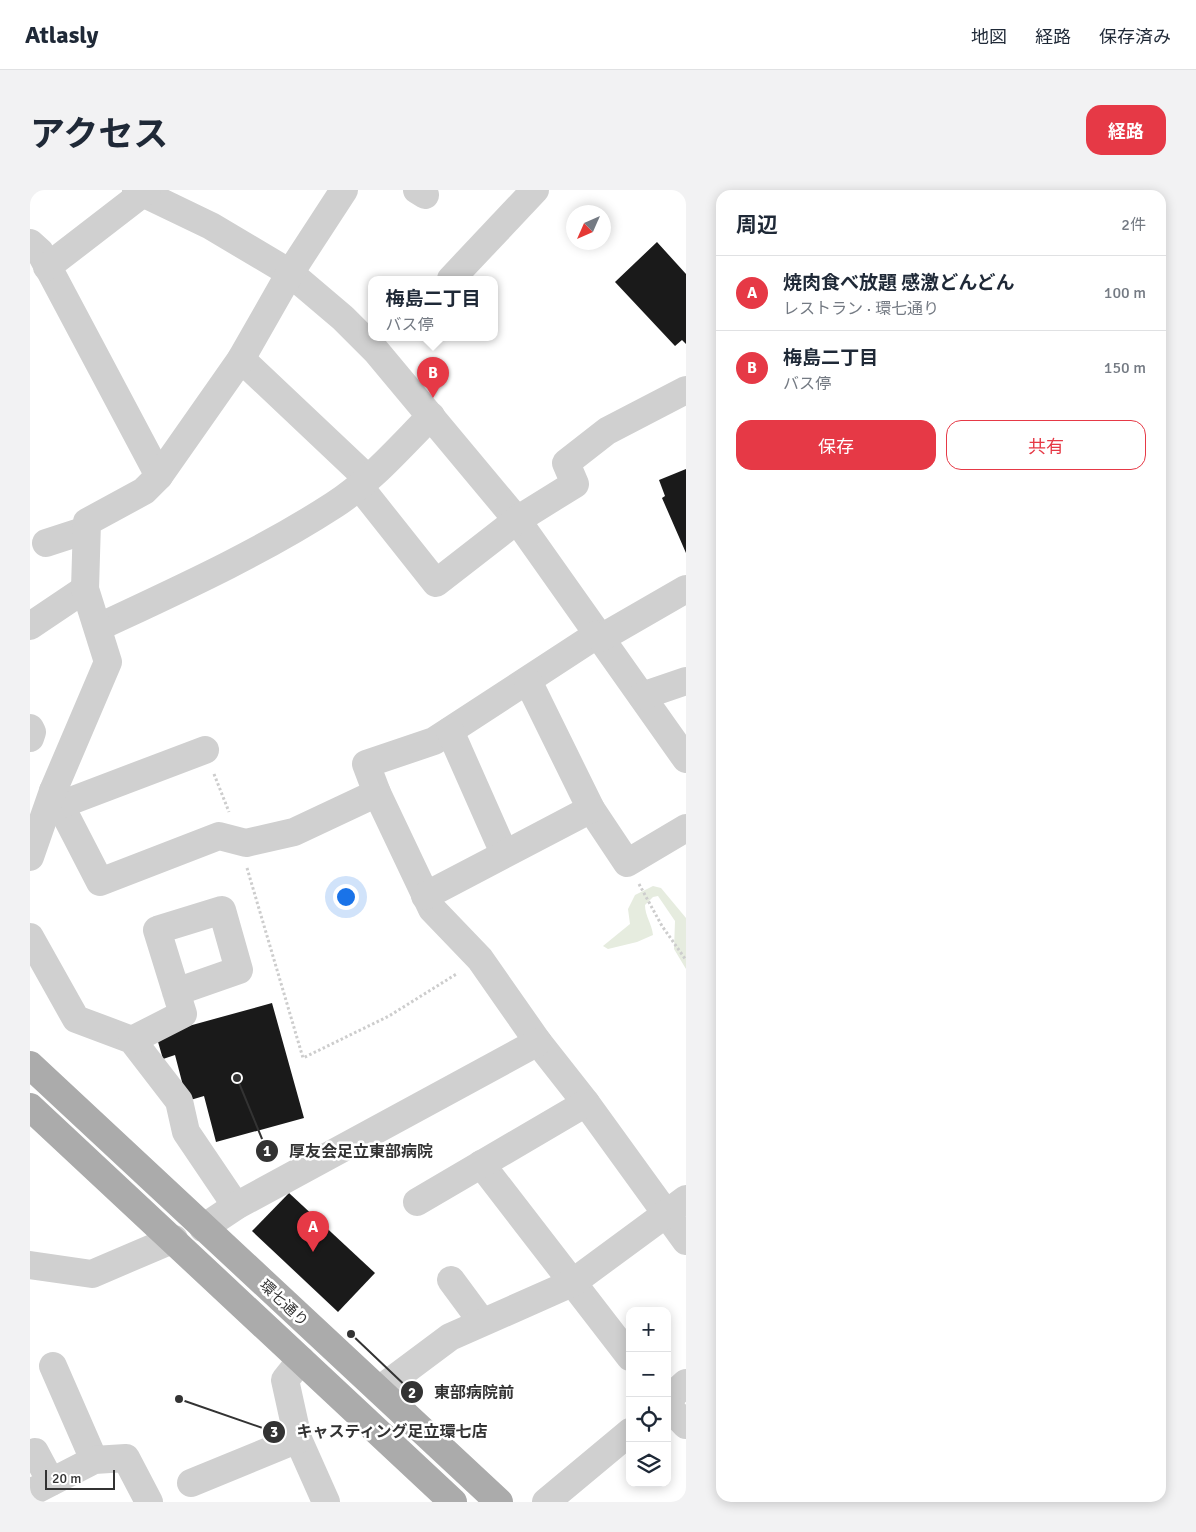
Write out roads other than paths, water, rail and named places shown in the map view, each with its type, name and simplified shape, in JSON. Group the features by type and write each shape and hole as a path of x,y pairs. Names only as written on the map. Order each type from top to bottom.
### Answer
{"main road":[{"name":"環七通り","path":"30,1052 71,1102"},
{"name":"環七通り","path":"30,1065 499,1502"},
{"name":"環七通り","path":"30,1107 60,1137 174,1239 453,1502"},
{"name":"環七通り","path":"30,1114 60,1137"}],"street":[{"path":"30,857 57,798 108,662 99,627 85,589 87,522 144,491 159,476 242,359 290,273 344,190"},
{"path":"454,276 535,190"},
{"path":"47,267 142,191 211,226 290,273 343,318 368,334"},
{"path":"30,243 40,252 159,476"},
{"path":"384,344 432,416 517,520 686,759"},
{"path":"242,359 363,482 436,583 517,520 575,484 566,463 600,436 686,390"},
{"path":"99,627 215,572 335,505 363,482 432,416"},
{"path":"46,543 86,530"},
{"path":"30,626 85,589"},
{"path":"686,589 600,636 528,680 450,732 426,744 366,764 377,793 432,908 480,959 538,1042 586,1103 676,1207 686,1241"},
{"path":"528,680 591,809 627,862 686,828"},
{"path":"642,696 686,681"},
{"path":"30,728 32,732 30,738"},
{"path":"450,732 504,853"},
{"path":"57,798 204,750"},
{"path":"57,798 100,882 219,836 246,843 294,832 377,793"},
{"path":"426,896 504,853 591,809"},
{"path":"30,937 76,1019 132,1040 179,1101 186,1132 236,1206"},
{"path":"132,1040 183,1014 176,992"},
{"path":"203,1228 236,1206 538,1042"},
{"path":"417,1202 586,1103"},
{"path":"481,1164 626,1352"},
{"path":"379,1390 450,1336 572,1283 676,1207"},
{"path":"30,1265 92,1274 174,1239"},
{"path":"451,1280 482,1322"},
{"path":"301,1360 284,1380 298,1439 325,1502"},
{"path":"53,1366 94,1460"},
{"path":"670,1397 686,1383"},
{"path":"671,1409 686,1425"},
{"path":"546,1502 626,1435"},
{"path":"191,1483 298,1439"},
{"path":"35,1452 40,1488 94,1460 126,1458 149,1502"}],"place":[{"name":"梅島二丁目","path":"433,398"},
{"name":"厚友会足立東部病院","path":"237,1078"},
{"name":"焼肉食べ放題 感激どんどん","path":"313,1252"},
{"name":"東部病院前","path":"351,1334"},
{"name":"キャスティング足立環七店","path":"179,1399"}]}
